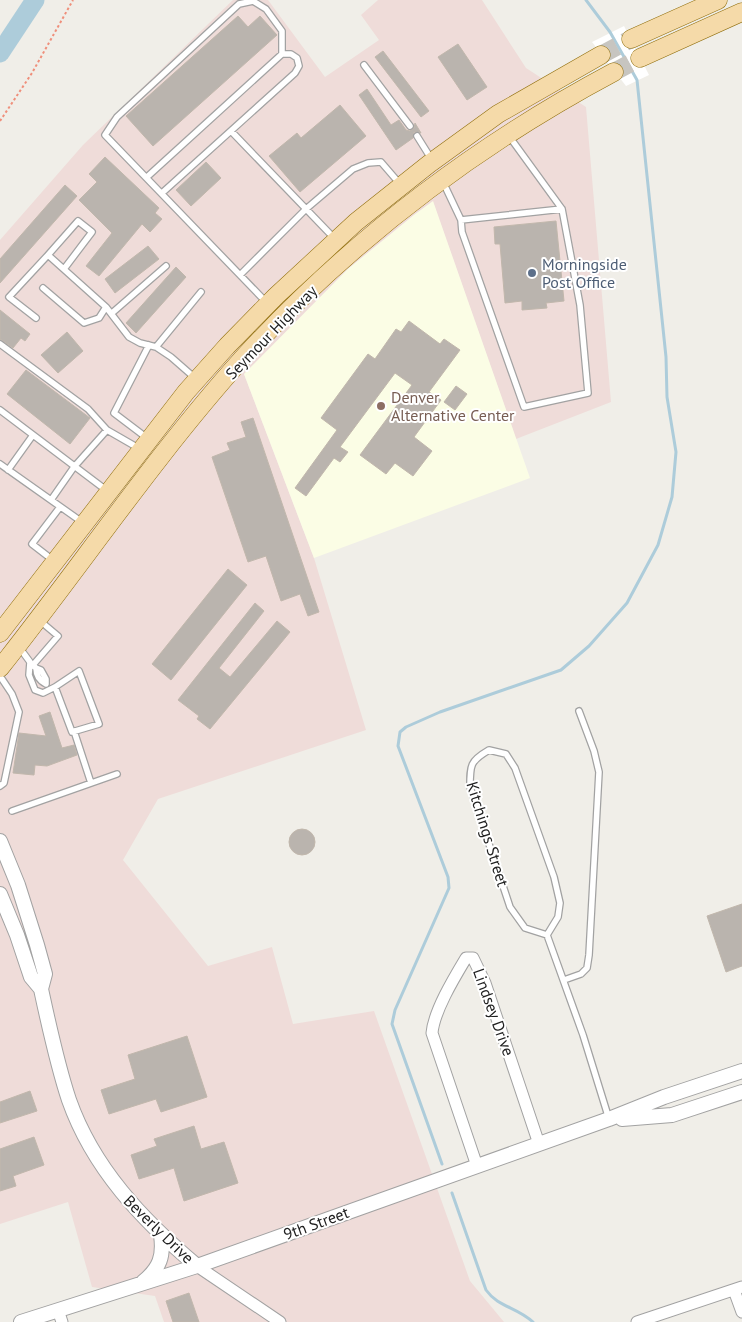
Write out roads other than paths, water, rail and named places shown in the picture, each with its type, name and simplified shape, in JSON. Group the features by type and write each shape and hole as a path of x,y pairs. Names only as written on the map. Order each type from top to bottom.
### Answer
{"main road":[{"path":"631,39 717,0 722,21"},
{"path":"640,58 742,12"},
{"name":"Seymour Highway","path":"1,677 12,634 55,561 197,379 236,336 336,240 401,186 498,114 602,55"},
{"name":"Seymour Highway","path":"12,634 38,620 142,481 200,408 251,350 339,263 442,180 508,135 583,88 614,72"},
{"path":"498,114 508,135"},
{"path":"433,162 442,180"},
{"path":"356,222 371,236"},
{"path":"236,336 251,350"},
{"path":"125,470 142,481"}],"street":[{"name":"Beverly Drive","path":"2,850 27,912 44,974 41,989 62,1076 72,1108 98,1160 124,1195 160,1235 197,1266 280,1322"},
{"name":"Beverly Drive","path":"0,894 17,935 31,977 41,989"},
{"name":"Lindsey Drive","path":"477,1166 432,1033 433,1020 466,958 474,958 485,982 539,1144"},
{"name":"9th Street","path":"21,1322 60,1316 142,1284 609,1119 664,1097 742,1071"},
{"name":"9th Street","path":"609,1119 672,1115 742,1092"},
{"path":"142,1284 153,1274 160,1262 162,1249 160,1235"},
{"path":"637,1322 659,1319 738,1288 742,1312"}],"lane":[{"path":"268,304 105,135 117,117 240,4 253,1 266,9 282,31 282,54"},
{"path":"147,177 282,54 291,54 297,58 299,66 295,73 162,193"},
{"path":"364,65 410,126"},
{"path":"231,131 336,240"},
{"path":"442,180 461,220 462,232 524,407 588,393 580,305 562,209 508,135"},
{"path":"417,136 433,162"},
{"path":"240,275 306,209 353,169 368,163 381,162 401,186"},
{"path":"461,220 562,209"},
{"path":"36,318 9,297 78,221 92,232 64,269"},
{"path":"48,255 112,313 128,337 156,347 197,379"},
{"path":"112,313 166,266"},
{"path":"43,288 84,323 99,318 106,307"},
{"path":"156,347 200,292"},
{"path":"0,344 88,409 107,430 145,444"},
{"path":"145,444 114,413 148,345"},
{"path":"0,410 108,492"},
{"path":"51,500 74,466 107,430"},
{"path":"33,435 3,468 84,524"},
{"path":"55,561 32,544 60,506"},
{"path":"38,620 58,636 33,665 29,675 35,690 43,692 79,671 99,724 74,731"},
{"path":"12,634 33,665 41,682 50,687 72,732 74,731 91,784"},
{"path":"0,786 4,783 19,712 12,694 1,677"},
{"path":"564,980 581,974 587,968 599,772 594,751 578,711"},
{"name":"Kitchings Street","path":"489,750 506,754 515,768 554,878 560,903 558,917 547,934 525,928 510,907 470,787 470,770 475,758 489,750"},
{"path":"12,810 118,774"},
{"path":"547,934 583,1035 609,1119"}],"waterway":[{"path":"0,53 35,0"},
{"path":"442,1164 392,1024 395,1010 449,888 448,877 398,746 400,732 406,727 440,712 561,670 589,646 627,603 658,545 672,497 676,452 667,397 666,357 637,80 610,32 586,0"},
{"path":"452,1193 486,1290 496,1300 521,1313 533,1322"}],"tunnel":[{"path":"601,55 631,39"},
{"path":"614,72 640,58"}],"place":[{"name":"Morningside Post Office","path":"532,273"},
{"name":"Denver Alternative Center","path":"381,406"}]}
